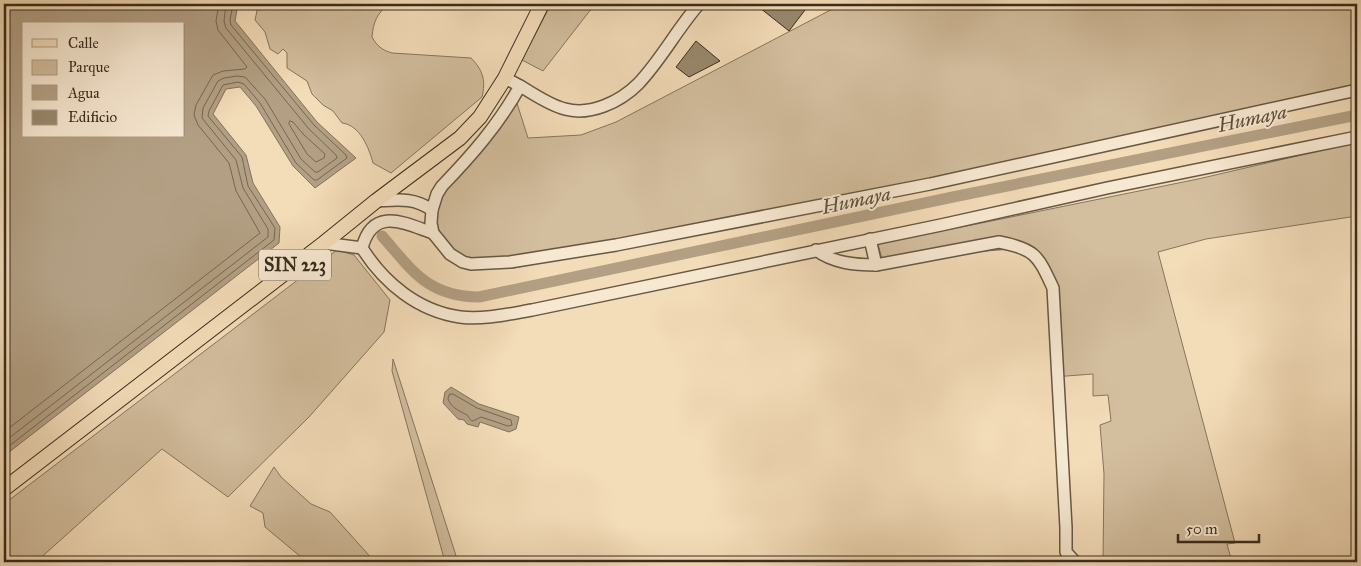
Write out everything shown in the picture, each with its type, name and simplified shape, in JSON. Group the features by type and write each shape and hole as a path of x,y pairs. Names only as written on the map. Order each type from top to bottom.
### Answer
{"main road":[{"name":"SIN 223","path":"4,489 460,138 480,117 505,78 542,4"}],"street":[{"path":"505,78 554,105 574,111 584,112 612,102 638,84 699,4"},
{"path":"520,86 491,132 437,194 432,210 431,222 434,233 450,254 463,262 471,264 510,262 561,255 930,184 1357,90"},
{"path":"324,243 362,248 374,266 396,288 416,302 437,312 461,317 497,316 1357,137"},
{"path":"376,201 413,200 422,203 432,210"},
{"path":"362,248 369,230 378,222 395,221 434,233"},
{"path":"870,239 876,265"},
{"path":"816,250 823,255 846,263 876,265 999,242 1019,246 1033,253 1042,264 1053,288 1066,552 1076,562"}],"green space":[{"path":"248,4 389,4 376,19 373,27 372,37 378,45 392,53 471,58 481,71 484,86 482,97 391,173 373,163 366,144 359,133 354,128 342,123 333,111 323,105 312,94 307,81 287,68 287,53 283,49 278,54 270,49 265,32 255,20 258,6"},
{"path":"551,4 595,4 543,71 522,60"},
{"path":"842,4 1357,4 1357,89 514,268 470,266 443,249 429,216 434,195 515,97 528,138 581,135 616,122"},
{"path":"1357,142 1357,216 1206,239 1158,252 1235,543 1227,544 1232,562 1103,562 1104,474 1100,425 1111,421 1108,395 1093,396 1093,374 1053,377 1051,293 1044,266 1025,248 882,259 878,244 1198,179"},
{"path":"337,250 354,255 390,300 384,332 309,417 228,497 162,449 36,562 4,562 4,504"},
{"path":"393,359 458,562 445,562 392,371"},
{"path":"274,467 281,477 311,504 330,512 375,562 307,562 265,527 263,513 250,506"}],"water":[{"path":"4,4 238,4 235,21 317,122 356,158 315,188 293,166 256,106 240,87 226,89 213,114 246,155 253,183 280,227 279,243 4,456"},
{"path":"451,387 479,404 519,417 516,429 509,432 480,422 478,427 458,419 443,403 445,392"}],"building":[{"path":"755,4 797,4 805,10 789,31"},
{"path":"696,41 720,61 689,77 676,67"}],"waterway":[{"name":"Humaya","path":"382,236 413,270 434,286 461,296 479,297 953,197 1357,115"}]}
